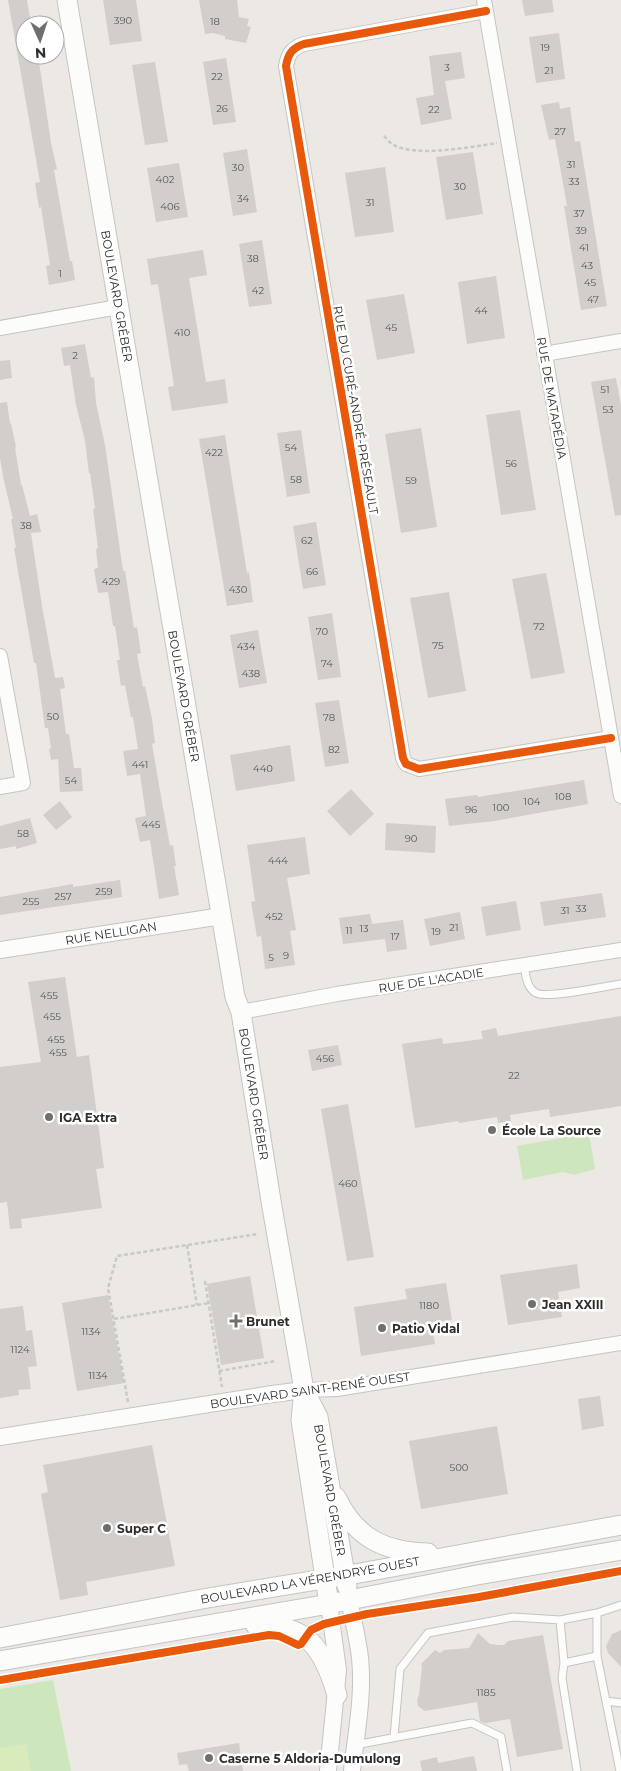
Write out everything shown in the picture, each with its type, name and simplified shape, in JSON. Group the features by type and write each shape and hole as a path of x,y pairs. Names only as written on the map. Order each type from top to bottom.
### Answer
{"main road":[{"name":"BOULEVARD GRÉBER","path":"67,0 235,997 241,1012 304,1390 301,1420 330,1604"},
{"name":"BOULEVARD GRÉBER","path":"304,1390 318,1417 349,1600"},
{"path":"329,1477 344,1514 366,1536 380,1544 410,1552 467,1553"},
{"name":"BOULEVARD LA VÉRENDRYE OUEST","path":"0,1638 202,1599 621,1525"},
{"name":"BOULEVARD LA VÉRENDRYE OUEST","path":"0,1661 330,1604 621,1550"},
{"path":"160,1634 263,1625 285,1627 305,1638 320,1652 328,1667 337,1695"}],"street":[{"name":"RUE DE MATAPÉDIA","path":"485,6 621,796"},
{"name":"RUE DU CURÉ-ANDRÉ-PRÉSEAULT","path":"485,6 296,46 287,58 286,66 403,758 406,764 418,769 611,738"},
{"path":"0,328 118,308"},
{"path":"544,354 621,341"},
{"path":"0,656 23,783 0,787"},
{"name":"RUE NELLIGAN","path":"0,950 222,916"},
{"name":"RUE DE L'ACADIE","path":"241,1012 337,994 621,950"},
{"name":"BOULEVARD SAINT-RENÉ OUEST","path":"0,1437 263,1395 337,1388 621,1343"},
{"name":"BOULEVARD GRÉBER","path":"349,1600 360,1657 360,1695 352,1771"},
{"name":"BOULEVARD GRÉBER","path":"328,1771 338,1670 330,1604"}],"lane":[{"path":"524,965 528,986 537,994 550,995 621,984"},
{"path":"394,1737 400,1669 428,1633 513,1618 560,1620 597,1613 621,1605"},
{"path":"597,1613 597,1656 620,1771"},
{"path":"560,1620 564,1663 562,1678 577,1771"},
{"path":"564,1663 597,1656"},
{"path":"606,1701 621,1703"},
{"path":"355,1745 472,1723 501,1738 507,1771"}],"path":[{"path":"384,136 393,144 409,150 452,150 508,141"},
{"path":"128,1402 108,1288 117,1256 258,1234"},
{"path":"187,1244 197,1305"},
{"path":"205,1281 222,1387"},
{"path":"114,1319 209,1303"},
{"path":"219,1371 276,1361"}],"green space":[{"path":"589,1133 595,1169 574,1175 563,1172 523,1180 517,1146"},
{"path":"53,1680 71,1771 0,1771 0,1689"},
{"path":"26,1744 31,1771 0,1771 0,1748"}],"building":[{"path":"8,0 27,0 29,15 15,15 15,40"},
{"path":"103,0 136,0 142,41 110,45"},
{"path":"199,0 237,0 239,17 249,19 247,26 251,27 246,43 225,39 225,36 213,33 205,34"},
{"path":"522,0 552,0 554,12 525,16"},
{"path":"559,33 565,79 536,83 529,37"},
{"path":"461,52 465,78 445,81 452,119 421,125 416,98 434,95 429,56"},
{"path":"226,58 236,122 213,125 203,62"},
{"path":"155,62 168,142 145,145 132,65"},
{"path":"19,65 39,65 51,143 57,169 54,170 75,280 49,285 46,266 50,265 41,207 39,208 35,183 40,182"},
{"path":"559,102 560,109 570,107 575,142 580,141 607,306 581,310 564,206 567,206 555,139 549,140 541,105"},
{"path":"247,149 257,212 233,216 223,153"},
{"path":"473,152 483,214 446,220 436,157"},
{"path":"179,163 188,217 156,222 147,168"},
{"path":"385,167 394,232 355,237 345,173"},
{"path":"262,240 272,304 249,307 239,244"},
{"path":"203,250 207,275 189,278 206,382 225,379 228,403 172,411 168,387 174,386 158,284 151,285 147,259"},
{"path":"496,276 505,338 467,344 458,282"},
{"path":"404,294 415,353 377,360 366,300"},
{"path":"85,344 91,378 94,377 96,403 105,445 123,571 125,571 134,628 137,627 141,653 137,654 143,687 145,686 152,719 155,743 152,744 170,846 173,845 176,866 174,866 179,895 159,899 150,840 140,842 135,818 146,816 140,774 127,776 123,751 138,749 125,685 121,686 117,660 120,660 108,592 98,593 94,569 98,568 96,549 98,548 90,473 70,365 64,366 61,348"},
{"path":"10,360 12,378 0,380 0,361"},
{"path":"616,378 621,406 621,515 615,516 591,382"},
{"path":"7,402 21,485 30,516 37,514 41,532 31,533 42,606 55,678 63,677 65,688 60,689 66,734 69,734 74,768 81,768 83,791 60,792 58,759 51,760 48,728 45,728 36,663 34,663 14,548 16,548 11,519 13,519 0,458 0,403"},
{"path":"520,410 536,510 501,515 486,415"},
{"path":"421,428 437,527 401,533 385,434"},
{"path":"301,430 310,493 287,497 277,433"},
{"path":"225,435 253,602 227,606 199,439"},
{"path":"316,522 326,585 303,589 293,526"},
{"path":"546,573 565,673 531,679 512,579"},
{"path":"449,592 466,691 428,698 410,598"},
{"path":"332,613 341,677 318,680 308,617"},
{"path":"258,630 267,683 239,688 230,635"},
{"path":"339,700 349,763 325,767 315,703"},
{"path":"290,745 295,781 236,791 230,755"},
{"path":"584,780 588,804 495,821 449,826 445,799 477,795 478,797"},
{"path":"351,789 374,814 350,836 327,811"},
{"path":"60,801 72,817 56,830 43,815"},
{"path":"30,818 37,843 16,849 16,846 0,849 0,826"},
{"path":"386,823 436,826 435,853 385,850"},
{"path":"305,837 310,874 287,878 296,930 290,931 295,965 265,969 261,936 257,937 251,902 255,901 247,845"},
{"path":"120,880 122,897 0,915 0,897 73,884 73,887"},
{"path":"602,893 606,917 544,926 540,902"},
{"path":"516,901 521,930 486,936 481,907"},
{"path":"460,912 465,939 430,946 424,919"},
{"path":"370,914 372,924 403,920 407,949 387,952 385,939 343,944 339,918"},
{"name":"IGA Extra","path":"65,977 77,1057 89,1055 104,1168 96,1169 102,1208 21,1219 22,1228 10,1229 7,1202 0,1203 0,1067 41,1062 28,982"},
{"path":"621,1016 621,1106 550,1117 549,1109 510,1115 511,1121 498,1123 497,1117 415,1128 402,1044 442,1038 443,1044 483,1039 481,1031 496,1028 498,1036"},
{"path":"338,1045 342,1065 312,1071 308,1050"},
{"path":"348,1104 374,1257 347,1261 321,1109"},
{"name":"Jean XXIII","path":"577,1264 580,1288 558,1292 562,1317 508,1325 500,1275"},
{"name":"Brunet","path":"250,1276 264,1358 221,1365 207,1284"},
{"path":"446,1283 452,1320 431,1323 435,1344 361,1356 354,1307 407,1299 405,1289"},
{"path":"108,1295 124,1383 77,1391 62,1303"},
{"path":"23,1306 26,1331 32,1330 37,1366 28,1367 31,1389 18,1390 19,1395 0,1398 0,1309"},
{"path":"600,1396 604,1426 582,1430 578,1399"},
{"path":"497,1426 508,1494 421,1509 409,1441"},
{"name":"Super C","path":"152,1445 175,1566 86,1582 88,1595 60,1600 41,1494 48,1492 43,1465"},
{"path":"621,1630 621,1667 608,1653 606,1646 612,1634"},
{"path":"478,1633 490,1644 498,1645 504,1645 508,1641 543,1635 563,1749 517,1757 510,1719 485,1723 480,1721 477,1702 425,1711 418,1706 421,1664 435,1650 440,1653 444,1650 469,1648"},
{"name":"Caserne 5 Aldoria-Dumulong","path":"239,1743 243,1771 189,1771 187,1764 179,1765 177,1753"},
{"path":"474,1756 477,1771 422,1771 420,1761 437,1757 438,1763"}],"cycle path":[{"path":"486,11 304,44 296,47 291,52 286,66 403,758 406,764 419,769 611,738"},
{"path":"0,1680 269,1635 279,1636 298,1645 301,1644 311,1630 324,1624 367,1614 479,1597 621,1571"}],"place":[{"name":"IGA Extra","path":"49,1117"},
{"name":"École La Source","path":"492,1130"},
{"name":"Jean XXIII","path":"532,1304"},
{"name":"Brunet","path":"236,1321"},
{"name":"Patio Vidal","path":"382,1328"},
{"name":"Super C","path":"107,1528"},
{"name":"Caserne 5 Aldoria-Dumulong","path":"209,1758"}]}
